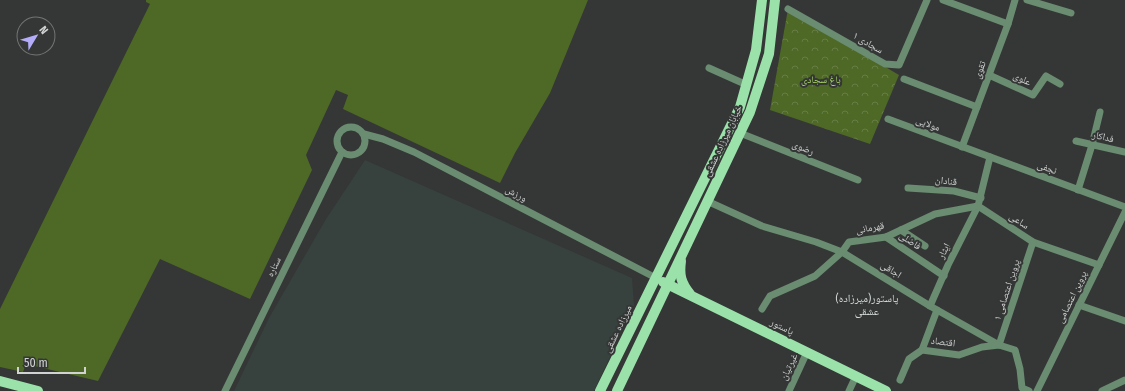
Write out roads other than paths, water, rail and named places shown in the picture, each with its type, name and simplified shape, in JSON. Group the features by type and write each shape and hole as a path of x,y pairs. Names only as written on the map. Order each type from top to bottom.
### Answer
{"main road":[{"name":"خیابان میرزاده عشقی","path":"656,278 740,107 756,50 762,0"},
{"name":"خیابان میرزاده عشقی","path":"668,284 750,112 769,54 775,0"},
{"path":"684,251 680,273 682,284 692,295"},
{"name":"پاستور","path":"656,278 886,391"},
{"name":"میرزاده عشقی","path":"600,391 656,278"},
{"path":"617,391 668,284"},
{"path":"0,381 38,391"}],"street":[{"name":"سجادی ۱","path":"788,9 885,64 899,65 927,0"},
{"path":"943,0 1008,24"},
{"name":"تقوی","path":"962,147 1008,24 1015,0"},
{"path":"1027,0 1071,13"},
{"path":"710,68 747,85"},
{"name":"علوی","path":"989,75 1032,96 1046,76 1060,84"},
{"path":"904,79 977,107"},
{"path":"1078,190 1092,145 1100,112"},
{"name":"مولایی","path":"888,119 962,147"},
{"path":"347,127 356,128 364,134 365,144 360,152 351,155 342,152 338,143 339,134 347,127"},
{"name":"رضوی","path":"740,133 858,180"},
{"name":"ورزش","path":"364,134 383,139 414,152 656,278"},
{"name":"فداکار","path":"1076,141 1125,152"},
{"name":"نجفی","path":"962,147 1125,207"},
{"name":"ستاره","path":"224,391 342,152"},
{"path":"978,206 990,157"},
{"name":"قنادان","path":"908,188 954,191 981,198"},
{"name":"اجاقی","path":"708,201 762,226 842,252 934,308 999,345 1015,350 1020,369 1022,388 1029,391"},
{"name":"قهرمانی","path":"762,309 770,296 815,276 842,252 849,242 886,237 935,214 978,206"},
{"name":"ساعی","path":"978,206 1033,242 1099,265"},
{"name":"ایثار","path":"922,350 944,276 978,206"},
{"name":"پروین اعتصامی","path":"1037,391 1125,212"},
{"path":"901,230 925,246"},
{"name":"فاضلی","path":"886,237 944,276"},
{"name":"پروین اعتصامی ۱","path":"999,345 1033,242"},
{"path":"1079,305 1125,321"},
{"name":"اقتصاد","path":"900,380 909,359 922,350 960,355 982,347 999,345"},
{"name":"غیرتیان","path":"789,391 807,352"},
{"path":"849,391 856,376"},
{"path":"1102,391 1125,380"}],"district":[{"name":"(پاستور(میرزاده عشقی","path":"867,304"}],"park label":[{"name":"باغ سجادی","path":"821,80"}]}
